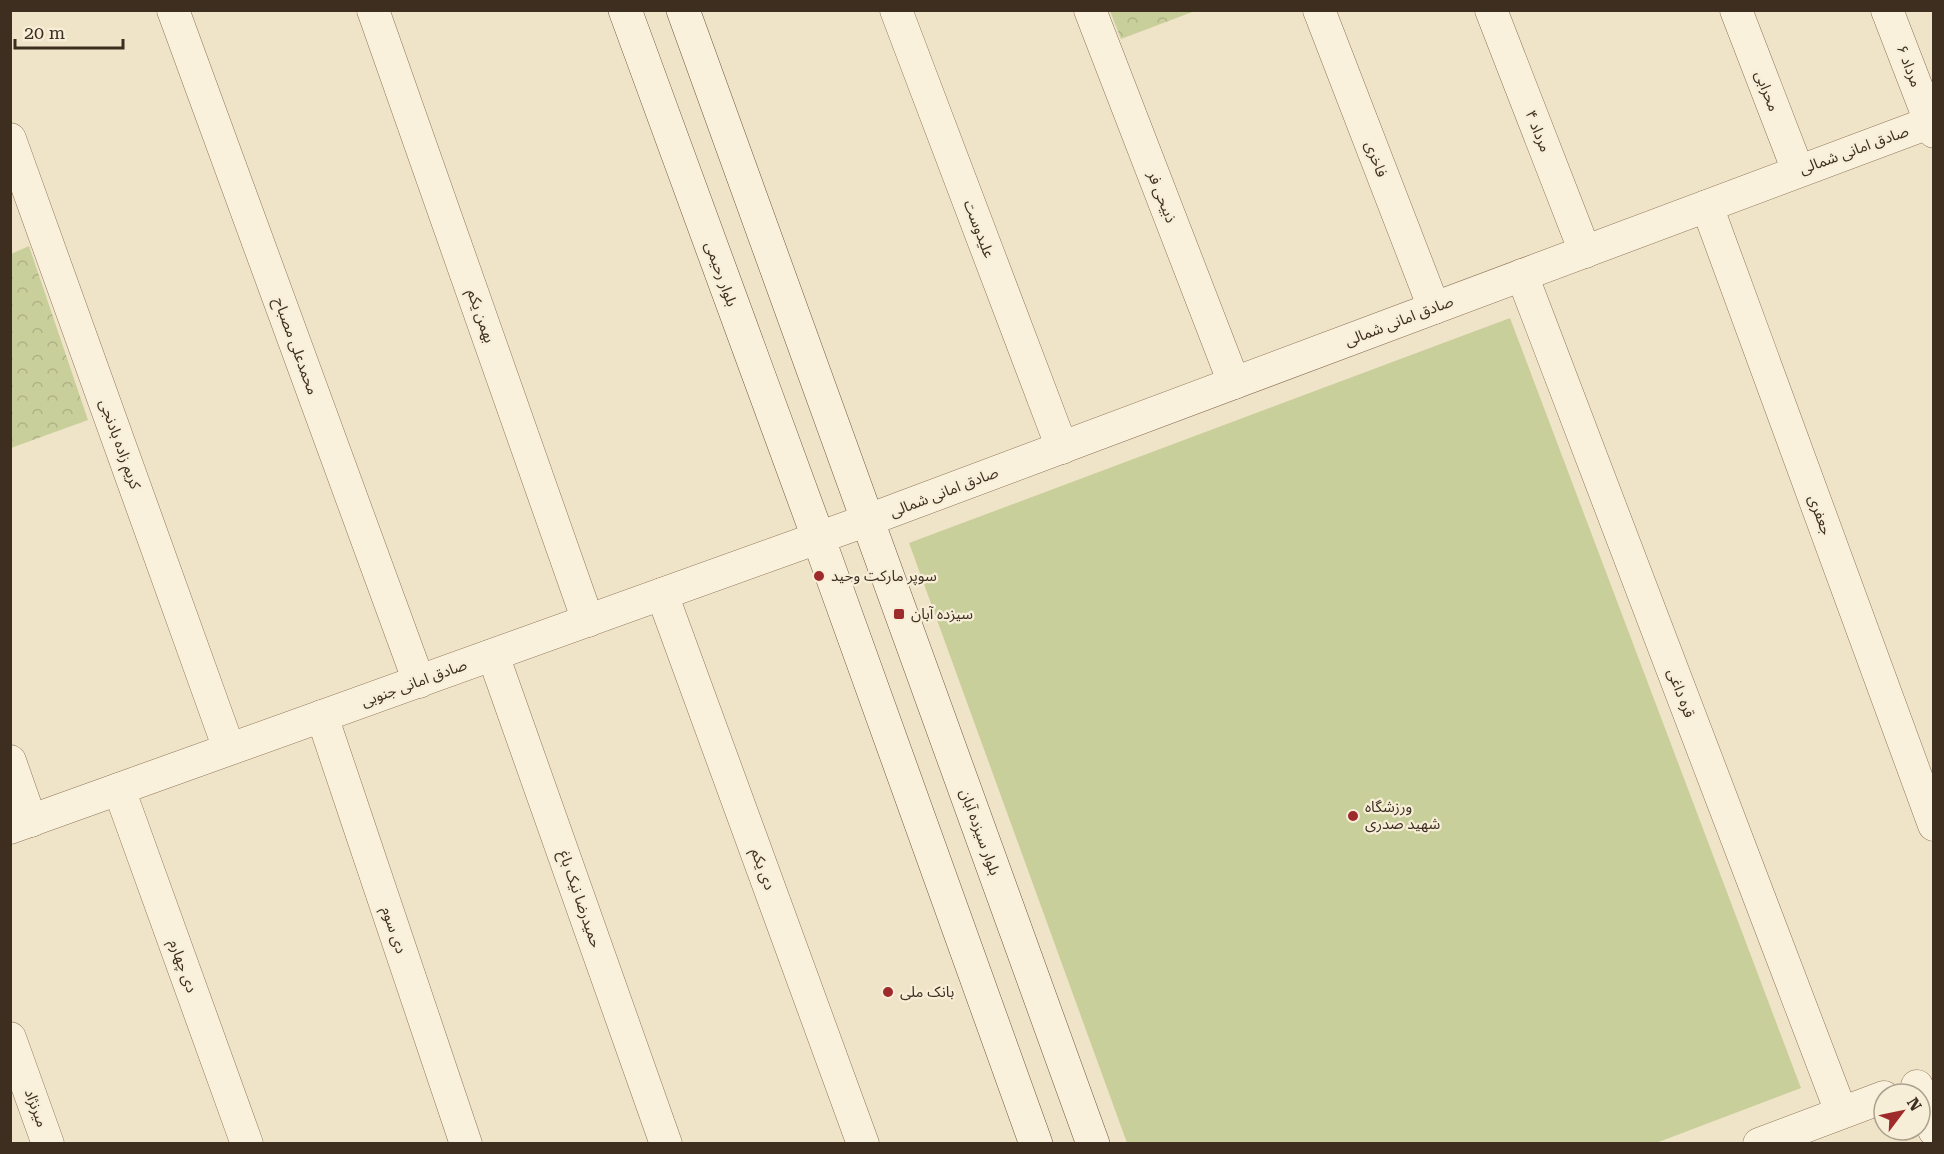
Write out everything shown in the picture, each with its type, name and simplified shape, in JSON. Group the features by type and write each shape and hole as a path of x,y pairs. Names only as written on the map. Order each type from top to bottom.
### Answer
{"main road":[{"name":"بلوار رحیمی","path":"625,10 818,537"},
{"path":"683,10 868,520"},
{"name":"بلوار سیزده آبان","path":"868,520 1093,1143"},
{"path":"818,537 1036,1143"}],"street":[{"name":"محمدعلی مصباح","path":"173,10 419,682"},
{"name":"بهمن یکم","path":"373,10 588,621"},
{"name":"علیدوست","path":"896,10 1062,447"},
{"name":"ذبیحی فر","path":"1090,10 1234,383"},
{"name":"فاخری","path":"1319,10 1434,308"},
{"name":"مرداد ۴","path":"1491,10 1586,252"},
{"name":"محرابی","path":"1736,10 1798,171"},
{"name":"مرداد ۶","path":"1887,10 1932,125"},
{"name":"صادق امانی شمالی","path":"818,537 1798,171 1932,125"},
{"name":"کریم زاده بادنجی","path":"10,139 229,749"},
{"name":"جعفری","path":"1707,206 1934,825"},
{"name":"قره داغی","path":"1522,275 1841,1112"},
{"name":"صادق امانی جنوبی","path":"21,824 818,537"},
{"name":"دی یکم","path":"662,594 863,1143"},
{"name":"حمیدرضا نیک باغ","path":"494,655 666,1143"},
{"name":"دی سوم","path":"322,716 466,1143"},
{"path":"10,761 21,824"},
{"name":"دی چهارم","path":"119,789 247,1143"},
{"name":"میرنژاد","path":"10,1038 48,1143"},
{"path":"1759,1143 1872,1101"}],"green space":[{"path":"1110,11 1195,11 1121,39"},
{"path":"29,246 88,420 11,448 11,254"},
{"name":"ورزشگاه شهید صدری","path":"1510,318 1801,1088 1656,1143 1127,1143 909,543"}],"place":[{"name":"سوپر مارکت وحید","path":"819,576"},
{"name":"سیزده آبان","path":"899,614"},
{"name":"ورزشگاه شهید صدری","path":"1353,816"},
{"name":"بانک ملی","path":"888,992"}]}
